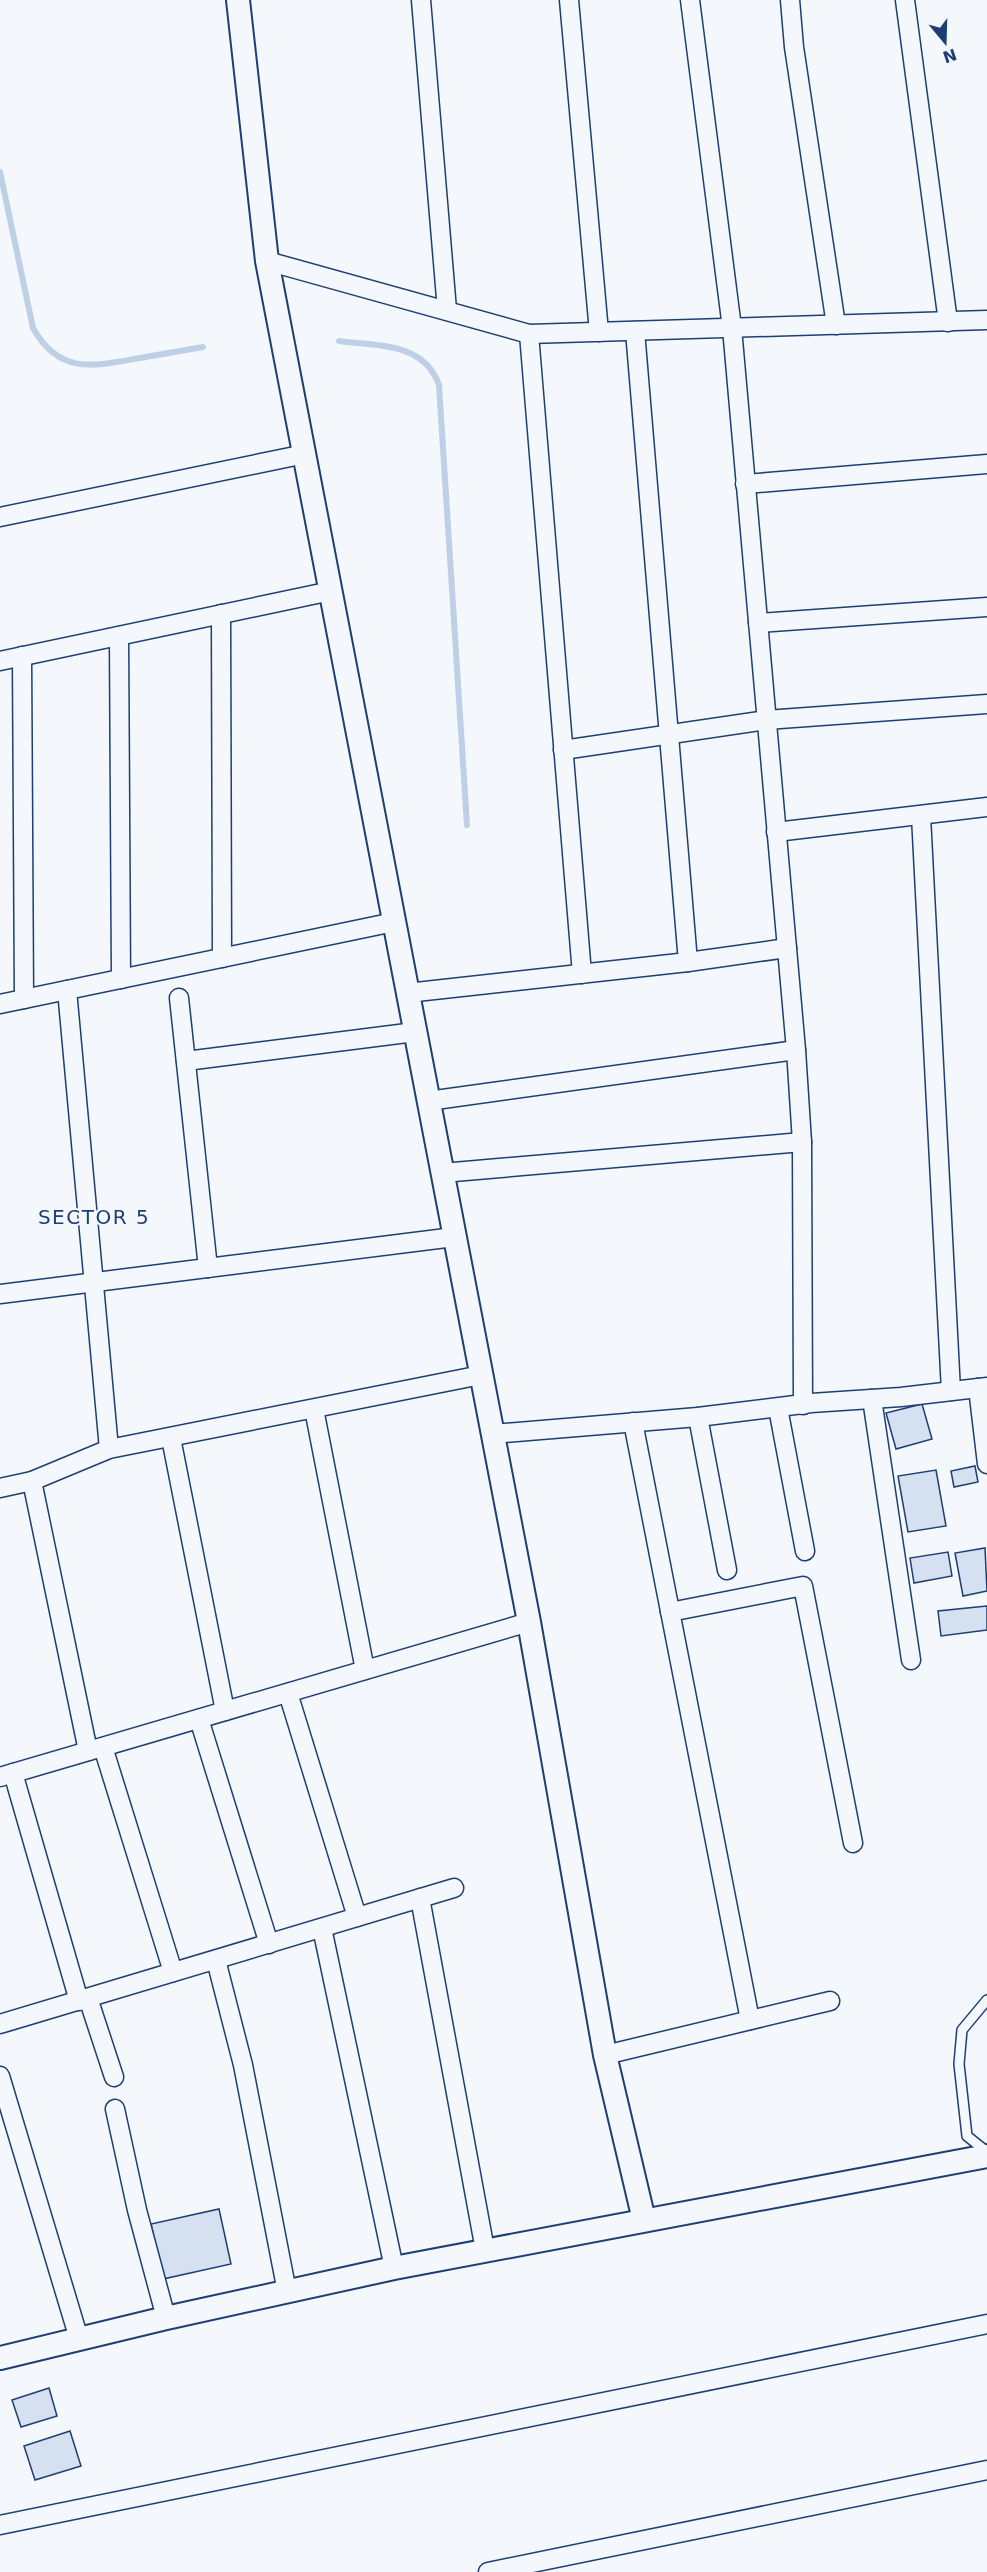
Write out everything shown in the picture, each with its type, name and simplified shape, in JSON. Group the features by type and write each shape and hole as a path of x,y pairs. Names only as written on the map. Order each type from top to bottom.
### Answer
{"street":[{"path":"238,0 267,261 529,1622 605,2055 644,2220"},
{"path":"421,0 447,310"},
{"path":"569,0 599,332"},
{"path":"690,0 732,328 796,1050 802,1142 803,1405"},
{"path":"790,0 796,58 836,325"},
{"path":"905,0 948,321"},
{"path":"267,261 529,334 987,320"},
{"path":"635,331 688,962"},
{"path":"529,334 582,974"},
{"path":"0,517 305,454"},
{"path":"745,484 987,464"},
{"path":"0,661 331,591"},
{"path":"758,623 987,607"},
{"path":"221,614 222,958"},
{"path":"118,636 121,979"},
{"path":"22,656 24,999"},
{"path":"563,750 766,720 987,704"},
{"path":"776,832 987,807"},
{"path":"921,816 951,1391"},
{"path":"0,1004 394,922"},
{"path":"407,993 688,962 787,948"},
{"path":"67,990 109,1449"},
{"path":"179,998 207,1268"},
{"path":"186,1061 415,1032"},
{"path":"428,1101 796,1050"},
{"path":"442,1173 802,1142"},
{"path":"0,1294 454,1237"},
{"path":"0,1488 32,1481 109,1449 481,1375"},
{"path":"492,1434 698,1417 982,1388 987,1464"},
{"path":"872,1399 910,1660"},
{"path":"778,1408 805,1551"},
{"path":"314,1409 365,1670"},
{"path":"698,1417 727,1570"},
{"path":"633,1422 750,2020"},
{"path":"171,1437 225,1711"},
{"path":"32,1481 96,1749 173,1972"},
{"path":"670,1612 803,1586 853,1843"},
{"path":"114,2077 84,1999 7,1775 529,1622"},
{"path":"288,1693 357,1917"},
{"path":"199,1719 269,1944"},
{"path":"0,2025 454,1888"},
{"path":"420,1898 485,2250"},
{"path":"322,1928 394,2268"},
{"path":"216,1960 243,2065 287,2292"},
{"path":"605,2055 830,2001"},
{"path":"0,2076 79,2339"},
{"path":"115,2109 137,2210 166,2318"},
{"path":"0,2358 166,2318 394,2268 987,2154"},
{"path":"0,2525 987,2324"},
{"path":"488,2572 987,2470"}],"lane":[{"path":"987,2000 962,2030 959,2064 967,2136 987,2154"}],"building":[{"path":"922,1404 932,1439 896,1449 886,1413"},
{"path":"975,1466 978,1482 954,1487 951,1471"},
{"path":"936,1470 946,1526 908,1532 898,1476"},
{"path":"985,1548 987,1591 963,1596 955,1553"},
{"path":"948,1552 952,1576 914,1583 910,1558"},
{"path":"987,1606 987,1630 941,1636 938,1611"},
{"path":"219,2209 231,2264 163,2279 151,2224"},
{"path":"49,2388 57,2416 21,2427 12,2400"},
{"path":"70,2431 81,2466 35,2480 24,2446"}],"waterway":[{"path":"0,172 33,328 53,353 64,360 89,365 203,347"},
{"path":"339,341 383,346 411,354 432,371 439,385 467,825"}],"district":[{"name":"SECTOR 5","path":"94,1217"}]}
